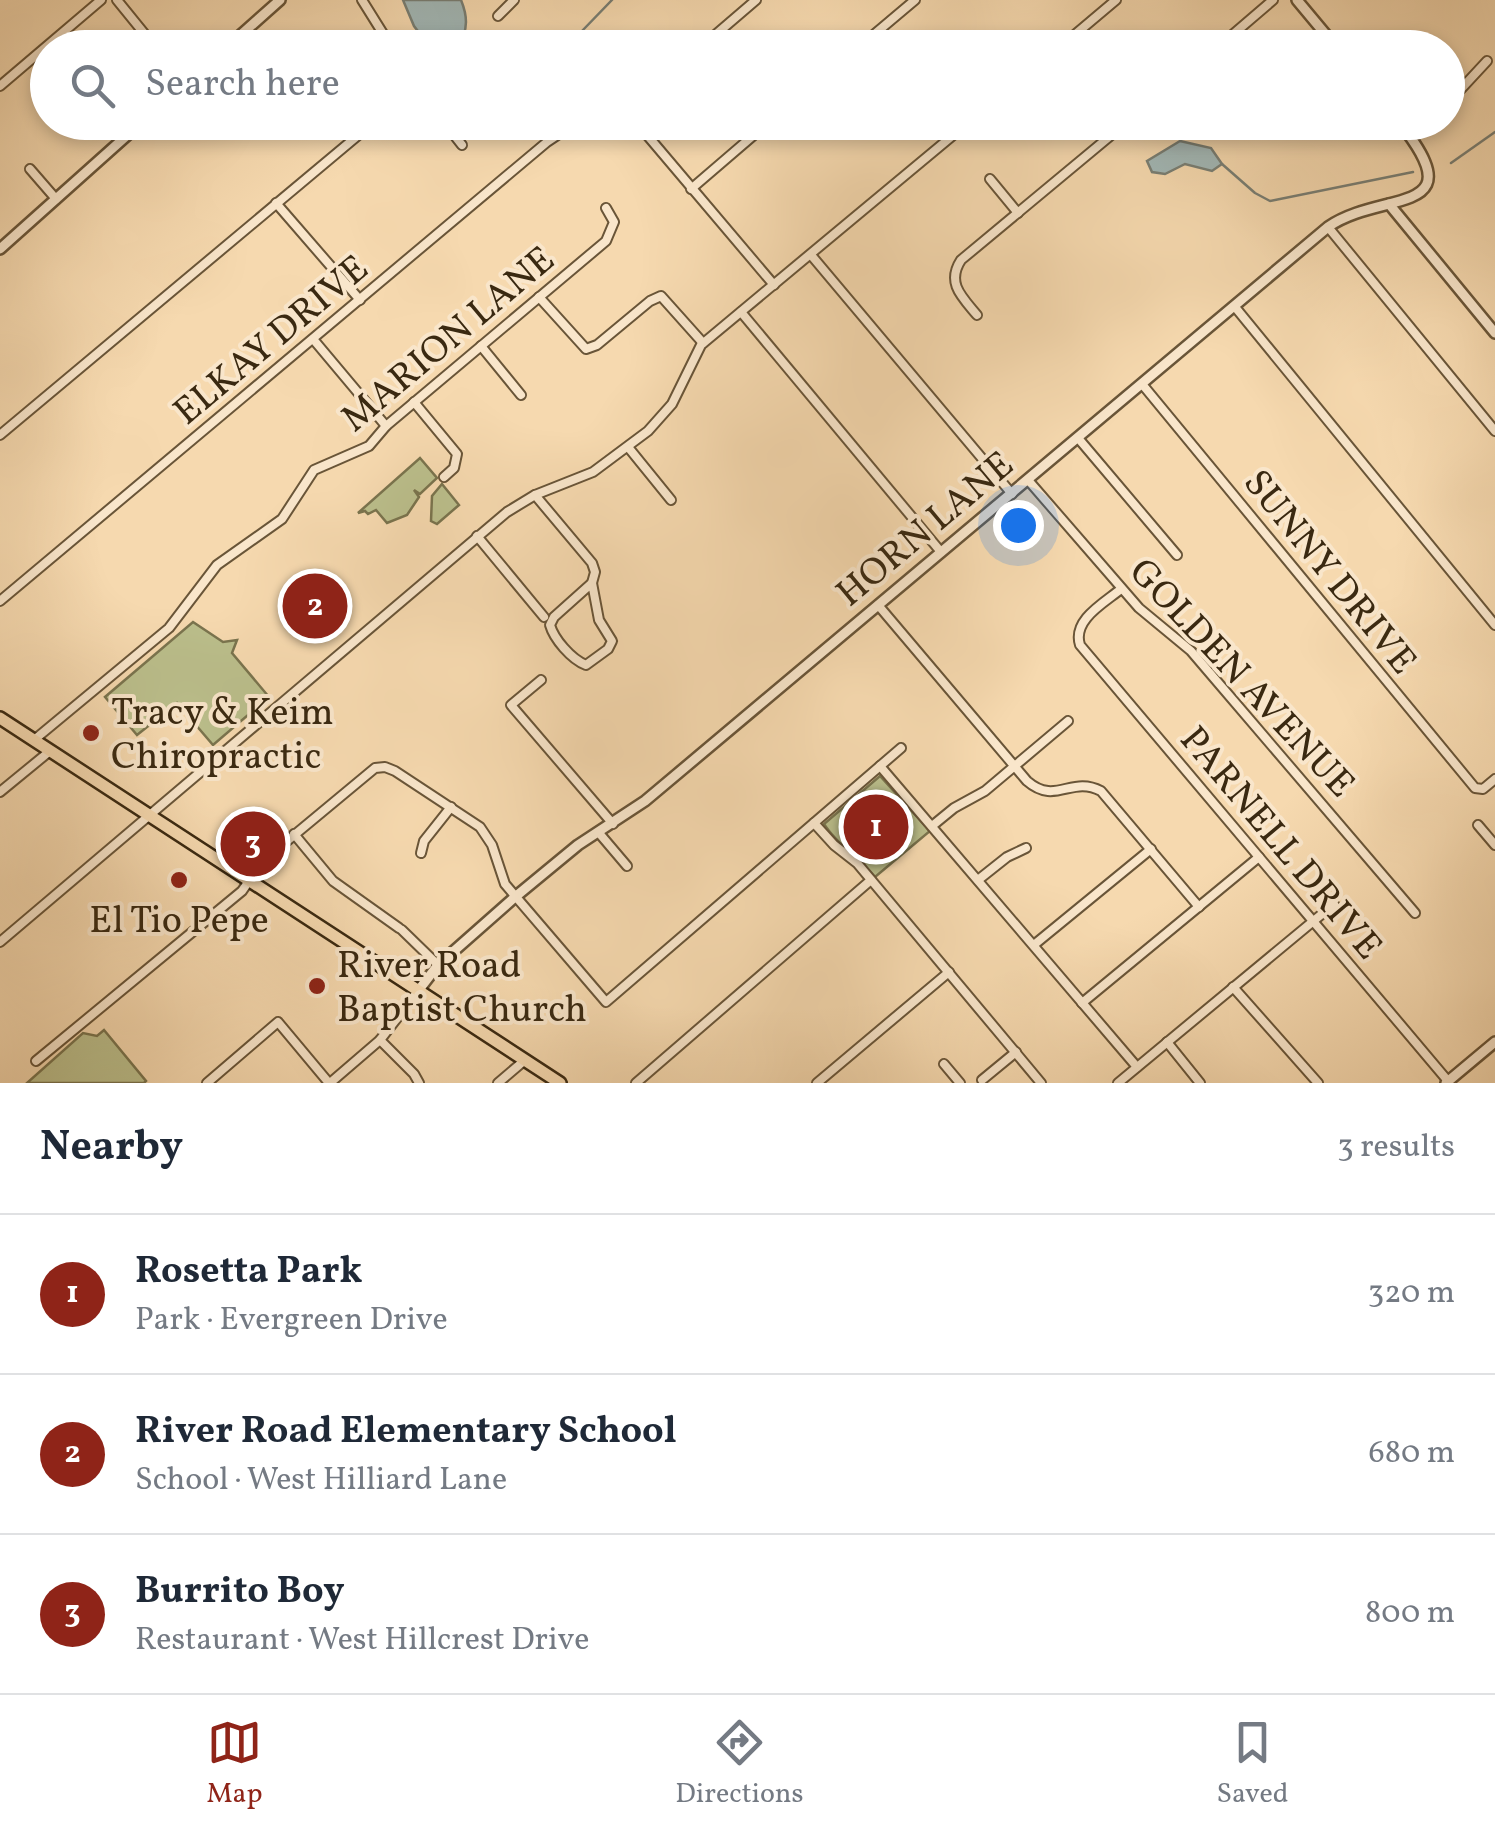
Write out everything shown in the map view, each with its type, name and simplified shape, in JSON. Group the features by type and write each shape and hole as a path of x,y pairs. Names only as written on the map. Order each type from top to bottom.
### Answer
{"main road":[{"path":"0,718 560,1083"}],"street":[{"path":"66,30 101,0"},
{"path":"117,0 141,30"},
{"path":"362,0 381,30"},
{"path":"498,16 514,0"},
{"path":"721,30 756,0"},
{"path":"879,30 914,0"},
{"path":"1080,30 1116,0"},
{"path":"1238,30 1273,0"},
{"path":"1297,0 1321,30"},
{"path":"245,30 274,2"},
{"path":"0,86 30,60"},
{"path":"1465,84 1486,60"},
{"path":"0,248 122,140"},
{"path":"0,435 352,140"},
{"path":"458,140 462,145"},
{"name":"ELKAY DRIVE","path":"0,601 550,140"},
{"path":"651,140 774,286"},
{"path":"691,188 748,140"},
{"path":"0,942 477,536 534,496 583,478 628,447 668,411 704,343 947,140"},
{"path":"977,315 956,289 955,270 961,260 1105,140"},
{"name":"HORN LANE","path":"418,991 438,964 515,897 578,845 614,824 1328,227 1346,216 1422,192 1430,180 1424,156 1412,140"},
{"path":"30,169 56,199"},
{"path":"990,179 1018,213"},
{"path":"276,202 360,300"},
{"path":"1388,204 1495,334"},
{"name":"MARION LANE","path":"34,740 169,628 217,565 282,519 314,470 369,446 386,426 609,237 614,222 606,208"},
{"path":"1328,227 1495,431"},
{"path":"811,255 1012,494"},
{"path":"539,297 586,352 664,293 704,343"},
{"path":"1235,306 1495,624"},
{"path":"741,312 941,552"},
{"path":"313,339 386,426"},
{"path":"480,346 522,395"},
{"name":"SUNNY DRIVE","path":"1142,384 1480,790 1495,780"},
{"path":"414,402 456,454 454,468 444,477"},
{"path":"1078,438 1177,556"},
{"path":"628,447 672,500"},
{"name":"GOLDEN AVENUE","path":"1028,480 1146,616 1191,650 1415,914"},
{"path":"534,496 592,563 595,572 592,583 599,620 612,641 608,649 586,665 563,645 550,624 592,583"},
{"path":"477,536 544,617"},
{"name":"PARNELL DRIVE","path":"1121,588 1085,619 1077,636 1083,649 1447,1082"},
{"path":"878,605 1014,766 1040,791 1094,787 1200,906"},
{"path":"541,680 511,705 614,824"},
{"path":"932,826 954,808 978,796 1068,721"},
{"path":"36,1061 242,891 263,861 379,767 395,771 485,833 499,873 515,897 606,1002 901,748"},
{"path":"0,792 50,751"},
{"path":"880,766 1036,944 1137,1067"},
{"path":"421,853 424,841 451,807"},
{"path":"814,823 871,880 1042,1083"},
{"path":"1478,824 1495,845"},
{"path":"598,833 628,866"},
{"path":"294,834 333,881 400,929 438,964"},
{"path":"978,880 1007,857 1026,848"},
{"path":"1036,944 1151,848"},
{"path":"1082,1003 1259,857"},
{"path":"636,1083 871,880"},
{"path":"1118,1083 1334,904"},
{"path":"817,1083 948,972"},
{"path":"1234,987 1318,1083"},
{"path":"207,1083 278,1022 329,1083 380,1040 418,991"},
{"path":"380,1040 419,1083"},
{"path":"1166,1042 1200,1083"},
{"path":"1447,1082 1495,1042"},
{"path":"982,1080 1016,1052"},
{"path":"498,1083 525,1060"},
{"path":"944,1064 960,1083"}],"green space":[{"path":"420,458 437,478 420,494 414,490 419,497 407,515 387,523 376,510 358,513"},
{"path":"442,484 459,505 437,524 431,521 432,496"},
{"path":"193,622 223,642 237,640 232,653 269,697 213,745 177,703 137,735 105,697"},
{"path":"880,776 930,831 875,877 824,824"},
{"path":"104,1030 144,1083 27,1083 83,1033 97,1036"}],"shaded area":[{"path":"403,0 461,0 465,30 417,30"},
{"path":"1180,141 1211,148 1222,164 1212,171 1185,164 1165,174 1152,172 1147,161"}],"waterway":[{"path":"583,30 612,0"},
{"path":"1451,163 1495,132"},
{"path":"1222,164 1270,201 1413,172"}],"place":[{"name":"River Road Elementary School","path":"315,606"},
{"name":"Tracy & Keim Chiropractic","path":"91,733"},
{"name":"Rosetta Park","path":"876,827"},
{"name":"Burrito Boy","path":"253,844"},
{"name":"El Tio Pepe","path":"179,880"},
{"name":"River Road Baptist Church","path":"317,986"}]}
